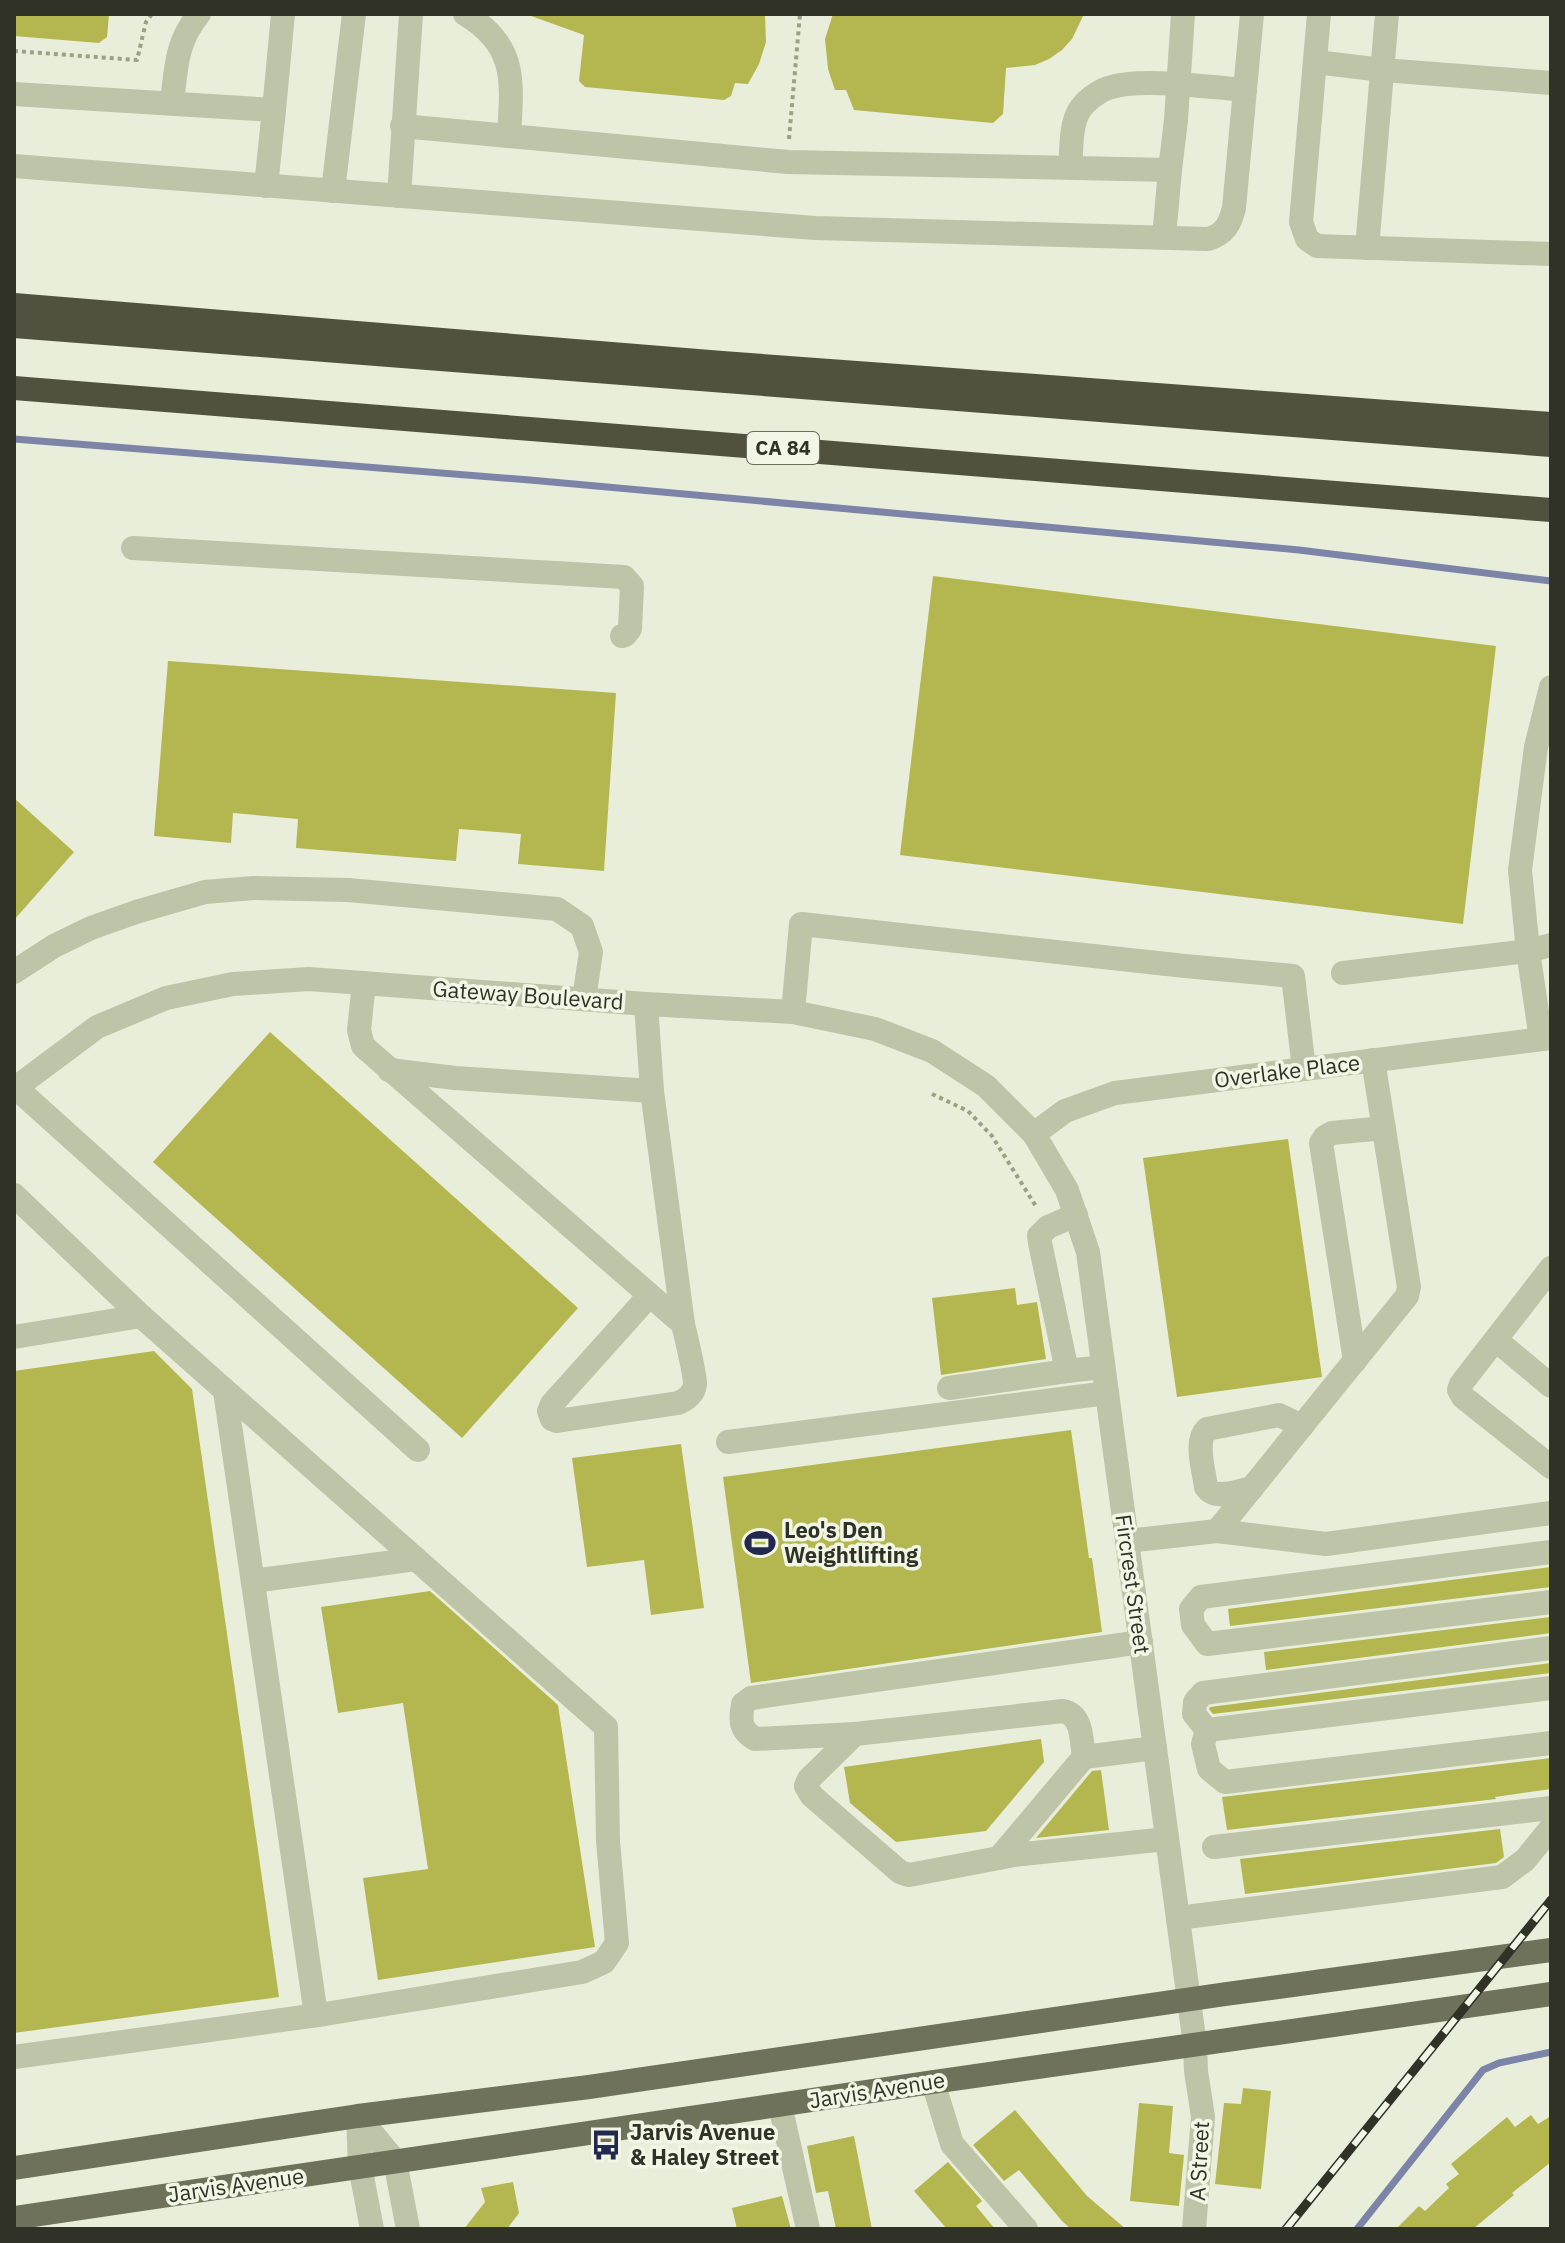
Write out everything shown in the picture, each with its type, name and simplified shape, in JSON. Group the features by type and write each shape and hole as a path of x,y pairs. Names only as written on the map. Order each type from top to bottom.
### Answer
{"highway":[{"path":"14,305 722,363 1551,424"},
{"path":"14,326 1551,445"},
{"name":"CA 84","path":"14,388 1551,510"}],"main road":[{"name":"Jarvis Avenue","path":"14,2168 358,2116 589,2087 1551,1950"},
{"name":"Jarvis Avenue","path":"14,2218 1551,1994"}],"street":[{"path":"172,103 180,44 199,14"},
{"path":"266,186 283,14"},
{"path":"333,191 354,14"},
{"path":"399,196 411,14"},
{"path":"465,14 486,28 509,65 509,136"},
{"path":"1164,237 1183,14"},
{"path":"14,166 815,228 1208,239 1226,229 1234,208 1252,14"},
{"path":"1319,14 1301,222 1307,239 1317,246 1551,254"},
{"path":"1367,248 1387,14"},
{"path":"1315,62 1551,83"},
{"path":"1070,166 1078,114 1087,101 1106,88 1177,85 1245,90"},
{"path":"14,94 274,110"},
{"path":"402,126 788,162 1170,170"},
{"path":"133,548 624,577 632,586 630,629 622,636"},
{"path":"1546,1038 1540,948 1520,870 1536,747 1551,687"},
{"path":"14,972 54,946 91,928 205,892 254,888 348,890 557,909 582,926 591,952 584,999"},
{"path":"793,1012 801,924 1293,976 1304,1069"},
{"path":"1343,973 1540,948"},
{"name":"Gateway Boulevard","path":"15,1088 97,1027 166,998 233,984 309,979 793,1012 875,1029 932,1051 986,1086 1034,1134"},
{"path":"364,983 359,1030 363,1046 683,1324"},
{"path":"646,1004 652,1091 683,1324 695,1384 685,1400 678,1403 557,1421 552,1419 549,1411 552,1404 649,1296"},
{"name":"Overlake Place","path":"1034,1134 1065,1111 1115,1093 1546,1038"},
{"path":"1217,1531 1404,1302 1409,1287 1373,1060"},
{"path":"389,1070 455,1078 652,1091"},
{"path":"15,1088 418,1450"},
{"path":"1355,1361 1321,1143 1332,1133 1384,1128"},
{"name":"Fircrest Street","path":"1034,1134 1067,1190 1088,1252 1195,2045"},
{"path":"14,1195 141,1316 606,1727 608,1841 617,1943 604,1962 582,1972 316,2015 14,2057"},
{"path":"1067,1371 1039,1236 1052,1225 1076,1215"},
{"path":"1547,1283 1496,1340 1461,1384 1459,1393 1551,1467"},
{"path":"14,1337 141,1316"},
{"path":"1496,1340 1551,1386"},
{"path":"949,1388 1103,1367"},
{"path":"225,1391 316,2015"},
{"path":"728,1442 1107,1393"},
{"path":"1252,1488 1215,1495 1208,1491 1200,1440 1203,1432 1279,1415 1302,1426"},
{"path":"1127,1541 1217,1531 1326,1544 1551,1513"},
{"path":"1551,1552 1201,1597 1191,1609 1193,1625 1207,1644 1551,1602"},
{"path":"253,1581 416,1559"},
{"path":"1084,1757 1079,1723 1069,1712 1063,1711 855,1734 755,1739 741,1725 743,1704 751,1698 1141,1642"},
{"path":"1207,1730 1194,1714 1195,1702 1203,1693 1551,1648"},
{"path":"1207,1730 1551,1688"},
{"path":"1207,1730 1203,1744 1209,1769 1225,1782 1551,1743"},
{"path":"855,1734 806,1783 807,1791 905,1875 1014,1855 1167,1839"},
{"path":"999,1858 1084,1757 1155,1748"},
{"path":"1214,1847 1551,1808"},
{"path":"1178,1918 1502,1877 1525,1860 1551,1828"},
{"name":"A Street","path":"1194,2229 1203,2117 1195,2045"},
{"path":"933,2082 952,2144 1026,2229"},
{"path":"780,2105 808,2229"},
{"path":"358,2116 395,2161 408,2229"},
{"path":"358,2116 360,2166 372,2229"}],"path":[{"path":"14,51 137,60 146,22 152,14"},
{"path":"788,162 800,14"},
{"path":"932,1094 968,1111 992,1136 1040,1213 1052,1225"}],"building":[{"path":"14,14 109,14 107,37 99,43 14,36"},
{"path":"532,14 765,14 766,42 748,84 735,83 731,96 724,100 585,87 579,81 584,35"},
{"path":"833,14 1084,14 1072,39 1049,59 1035,65 1006,68 1003,114 993,123 854,110 846,90 835,90 828,69 825,39"},
{"path":"933,576 1496,646 1463,924 900,855"},
{"path":"168,661 616,693 604,871 518,864 521,834 459,829 456,861 296,848 298,819 233,813 231,843 154,836"},
{"path":"14,798 74,852 14,920"},
{"path":"270,1032 578,1308 462,1438 153,1162"},
{"path":"1288,1139 1322,1377 1177,1397 1143,1158"},
{"path":"1015,1288 1017,1305 1037,1302 1046,1359 941,1375 932,1298"},
{"path":"154,1351 192,1389 279,1997 14,2033 14,1371"},
{"path":"1071,1430 1102,1632 751,1683 723,1477"},
{"path":"681,1444 704,1608 651,1615 644,1560 587,1567 572,1458"},
{"path":"1551,1567 1551,1587 1230,1626 1228,1609"},
{"path":"430,1591 558,1705 595,1947 378,1980 363,1878 428,1869 403,1703 338,1713 321,1607"},
{"path":"1551,1617 1551,1633 1266,1670 1264,1652"},
{"path":"1551,1663 1551,1673 1213,1714 1209,1709 1210,1707"},
{"path":"1041,1739 1044,1762 986,1831 896,1842 850,1803 844,1767"},
{"path":"1551,1758 1551,1789 1496,1799 1227,1830 1222,1797"},
{"path":"1101,1770 1109,1830 1036,1838 1092,1771"},
{"path":"1500,1829 1504,1857 1496,1863 1245,1894 1240,1859"},
{"path":"1243,2088 1271,2091 1261,2189 1215,2184 1224,2103 1241,2104"},
{"path":"1139,2103 1173,2106 1169,2153 1184,2155 1179,2206 1130,2201"},
{"path":"1015,2110 1087,2196 1126,2229 1071,2229 1019,2170 1004,2181 973,2145"},
{"path":"1531,2115 1538,2124 1551,2116 1551,2162 1512,2193 1514,2195 1473,2229 1396,2229 1419,2206 1425,2211 1449,2188 1446,2184 1459,2174 1451,2164 1507,2117 1515,2127"},
{"path":"854,2136 872,2229 836,2229 828,2191 816,2193 807,2146"},
{"path":"948,2162 982,2201 976,2206 995,2229 947,2229 914,2191"},
{"path":"513,2182 519,2213 507,2229 464,2229 485,2202 481,2188"},
{"path":"782,2196 791,2229 737,2229 732,2208"}],"waterway":[{"path":"14,439 530,480 1299,550 1551,581"},
{"path":"1357,2229 1483,2070 1499,2063 1551,2052"}],"railway":[{"path":"1286,2229 1551,1900"}],"place":[{"name":"Leo's Den Weightlifting","path":"760,1543"},
{"name":"Jarvis Avenue & Haley Street","path":"606,2145"}]}
